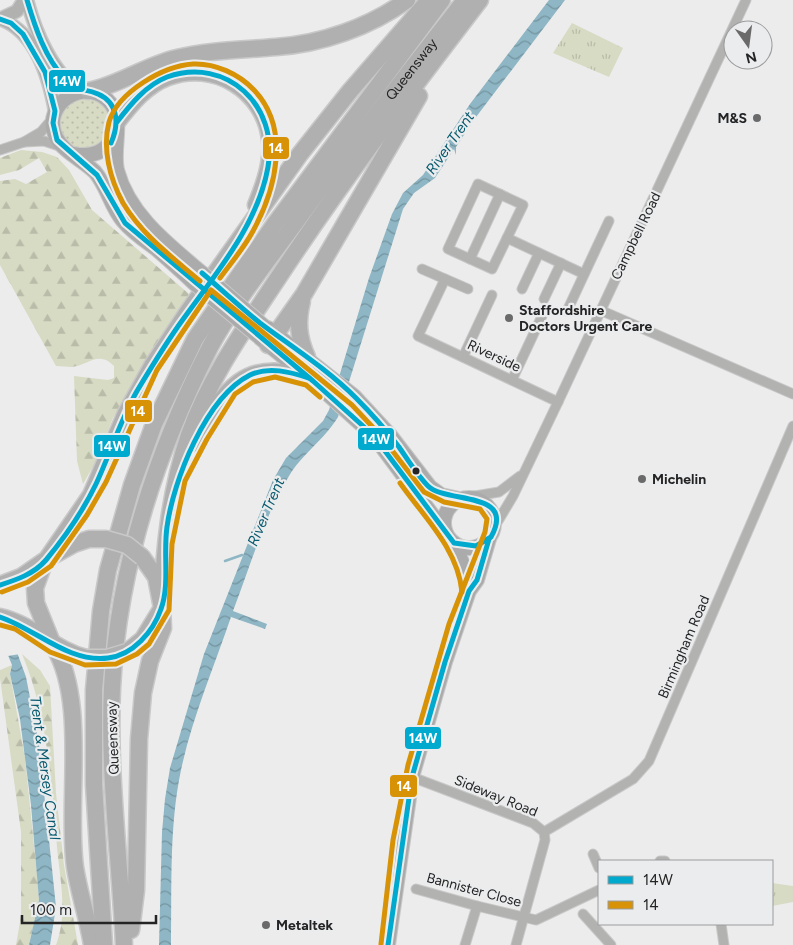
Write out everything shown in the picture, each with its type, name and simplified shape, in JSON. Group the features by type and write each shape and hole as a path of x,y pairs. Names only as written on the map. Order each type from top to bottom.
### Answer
{"highway":[{"path":"84,91 122,81 176,58 203,52 284,46 323,38 369,22 407,0"},
{"path":"92,945 75,866 71,695 66,670 40,618 35,596 39,573 91,495 126,413 152,366 247,226 344,98 428,0"},
{"name":"Queensway","path":"104,945 94,784 94,690 101,611 108,570 132,485 154,424 195,339 274,225 442,0"},
{"name":"Queensway","path":"124,945 113,748 112,688 124,593 140,521 163,452 212,345 247,290 340,161 465,0"},
{"path":"267,335 304,294 408,113 481,0"},
{"path":"129,945 136,890 139,739 143,692 150,661 163,628 165,543 189,435 216,378 238,339 321,213 371,142 481,0"},
{"path":"117,127 135,99 167,77 200,72 217,74 247,91 265,120 270,139 268,167 247,226"},
{"path":"304,294 298,324 306,357"},
{"path":"178,479 200,435 230,389 236,384 250,376 275,370 314,375"},
{"path":"0,585 22,577 47,559 84,540 106,539 127,545 142,557 156,578 162,607 143,639 127,652 108,658 86,658 53,645 18,622 2,617"}],"main road":[{"path":"198,278 145,222 132,204 117,168 117,127 110,103 98,94 84,91 64,99 54,115 54,134 69,151 97,175 125,223 198,278 314,375 346,410 373,435 450,538 465,548 474,548 492,532 494,517 488,505 481,500 441,495 430,487 390,435 354,396 314,375 306,357 267,335"},
{"path":"69,151 83,156 97,154 108,146 117,127"},
{"path":"464,498 447,510 444,518 450,538 468,576 469,591"},
{"name":"Campbell Road","path":"388,945 412,777 445,662 469,591 477,580 492,532"}],"street":[{"path":"0,19 12,15 25,0 60,74 84,91"},
{"name":"Campbell Road","path":"492,532 513,496 558,402 746,0"},
{"path":"0,19 11,23 23,34 45,72 54,115 41,132 24,142 0,150"},
{"path":"24,142 44,141 69,151"},
{"path":"478,184 523,205 507,238 492,269 448,249 478,184"},
{"path":"470,259 500,194"},
{"path":"568,311 609,222"},
{"path":"507,238 584,274"},
{"path":"522,289 539,253"},
{"path":"544,299 561,263"},
{"path":"422,269 468,289"},
{"name":"Riverside","path":"445,279 418,336 558,402"},
{"path":"463,357 492,295"},
{"path":"600,310 793,394"},
{"path":"512,380 542,316"},
{"name":"Birmingham Road","path":"544,832 633,779 649,761 793,426"},
{"name":"Campbell Road","path":"464,498 499,492 513,483 524,472"},
{"name":"Sideway Road","path":"412,777 533,824 544,832 545,840 525,919 516,945"},
{"path":"592,854 598,866"},
{"name":"Bannister Close","path":"416,889 525,919"},
{"path":"525,919 541,918 598,890"},
{"path":"465,945 476,906"},
{"path":"583,914 611,945"},
{"path":"722,925 724,945"}],"green space":[{"path":"572,23 623,48 609,77 553,53"},
{"path":"85,97 95,99 103,105 109,113 111,123 109,133 103,141 95,147 85,149 75,147 67,141 61,133 59,123 61,113 67,105 75,99"},
{"path":"21,150 42,152 57,157 69,170 92,210 189,294 113,418 95,463 83,484 77,461 74,376 108,380 114,378 114,366 108,361 98,359 72,367 56,366 0,265 0,181 15,179 26,184 47,172 39,158 19,170 0,175 0,158"},
{"path":"22,654 40,670 50,686 56,793 64,865 78,945 56,945 62,921 62,896 50,773 38,701"},
{"path":"12,665 10,674 25,758 39,900 29,945 16,945 21,916 21,832 0,678 0,670"},
{"path":"773,883 793,886 793,902 773,906"}],"water":[{"name":"River Trent","path":"549,0 565,0 473,121 456,147 456,155 454,149 435,178 414,193 403,209 338,417 294,468 272,508 233,611 267,624 265,629 231,617 197,712 177,792 172,857 171,945 159,945 162,832 170,768 204,654 273,480 286,458 323,421 329,410 369,278 392,214 403,193 423,175 470,104"},
{"path":"0,620 18,655 26,677 39,744 56,907 50,945 29,945 39,900 31,805 20,719 10,674 12,665 0,636"}],"pier":[{"path":"0,617 20,654 8,656 0,642"}],"waterway":[{"path":"225,561 242,555"}],"transit line":[{"name":"14W","path":"27,0 46,52 58,71 74,87 98,94 110,103 116,122 111,143"},
{"name":"14W","path":"0,19 11,23 23,34 45,72 55,111 53,123 57,140 97,175 125,223 313,381 373,435 454,543 476,546 491,537 496,522 495,512 487,505 449,495 428,486 384,428 345,387 260,323 202,273"},
{"name":"14","path":"200,281 158,245 131,215 114,184 108,164 106,143 109,122 114,111 132,91 156,75 181,66 193,64 210,65 234,74 248,84 266,106 273,123 276,141 276,159 268,197 246,243 220,278"},
{"name":"14W","path":"0,585 24,576 41,565 73,524 96,484 125,414 137,391 172,336 235,247 246,228 263,188 268,167 269,145 265,124 257,106 244,91 228,80 210,74 189,72 167,77 145,90 117,122"},
{"name":"14","path":"2,592 28,582 51,566 87,515 106,482 157,370 211,290 352,405 381,436 424,492 444,502 480,509 487,519 485,532 449,624 408,765 393,840 381,944"},
{"name":"14W","path":"0,617 13,622 52,644 79,655 93,658 108,658 117,656 134,647 153,626 164,600 166,537 170,508 184,464 206,421 219,402 234,386 257,372 272,370 309,378"},
{"name":"14","path":"0,625 15,629 50,652 85,665 116,664 137,654 149,644 169,610 172,544 185,481 207,439 235,394 253,382 275,377 306,385 320,397"},
{"name":"14","path":"400,483 447,548 459,576 462,592"},
{"name":"14W","path":"388,945 412,777 445,662 469,591 477,580 489,539"}],"place":[{"name":"M&S","path":"757,118"},
{"name":"Staffordshire Doctors Urgent Care","path":"509,318"},
{"name":"Michelin","path":"642,479"},
{"name":"Metaltek","path":"266,925"}],"water label":[{"name":"Trent & Mersey Canal","path":"45,768"}]}
